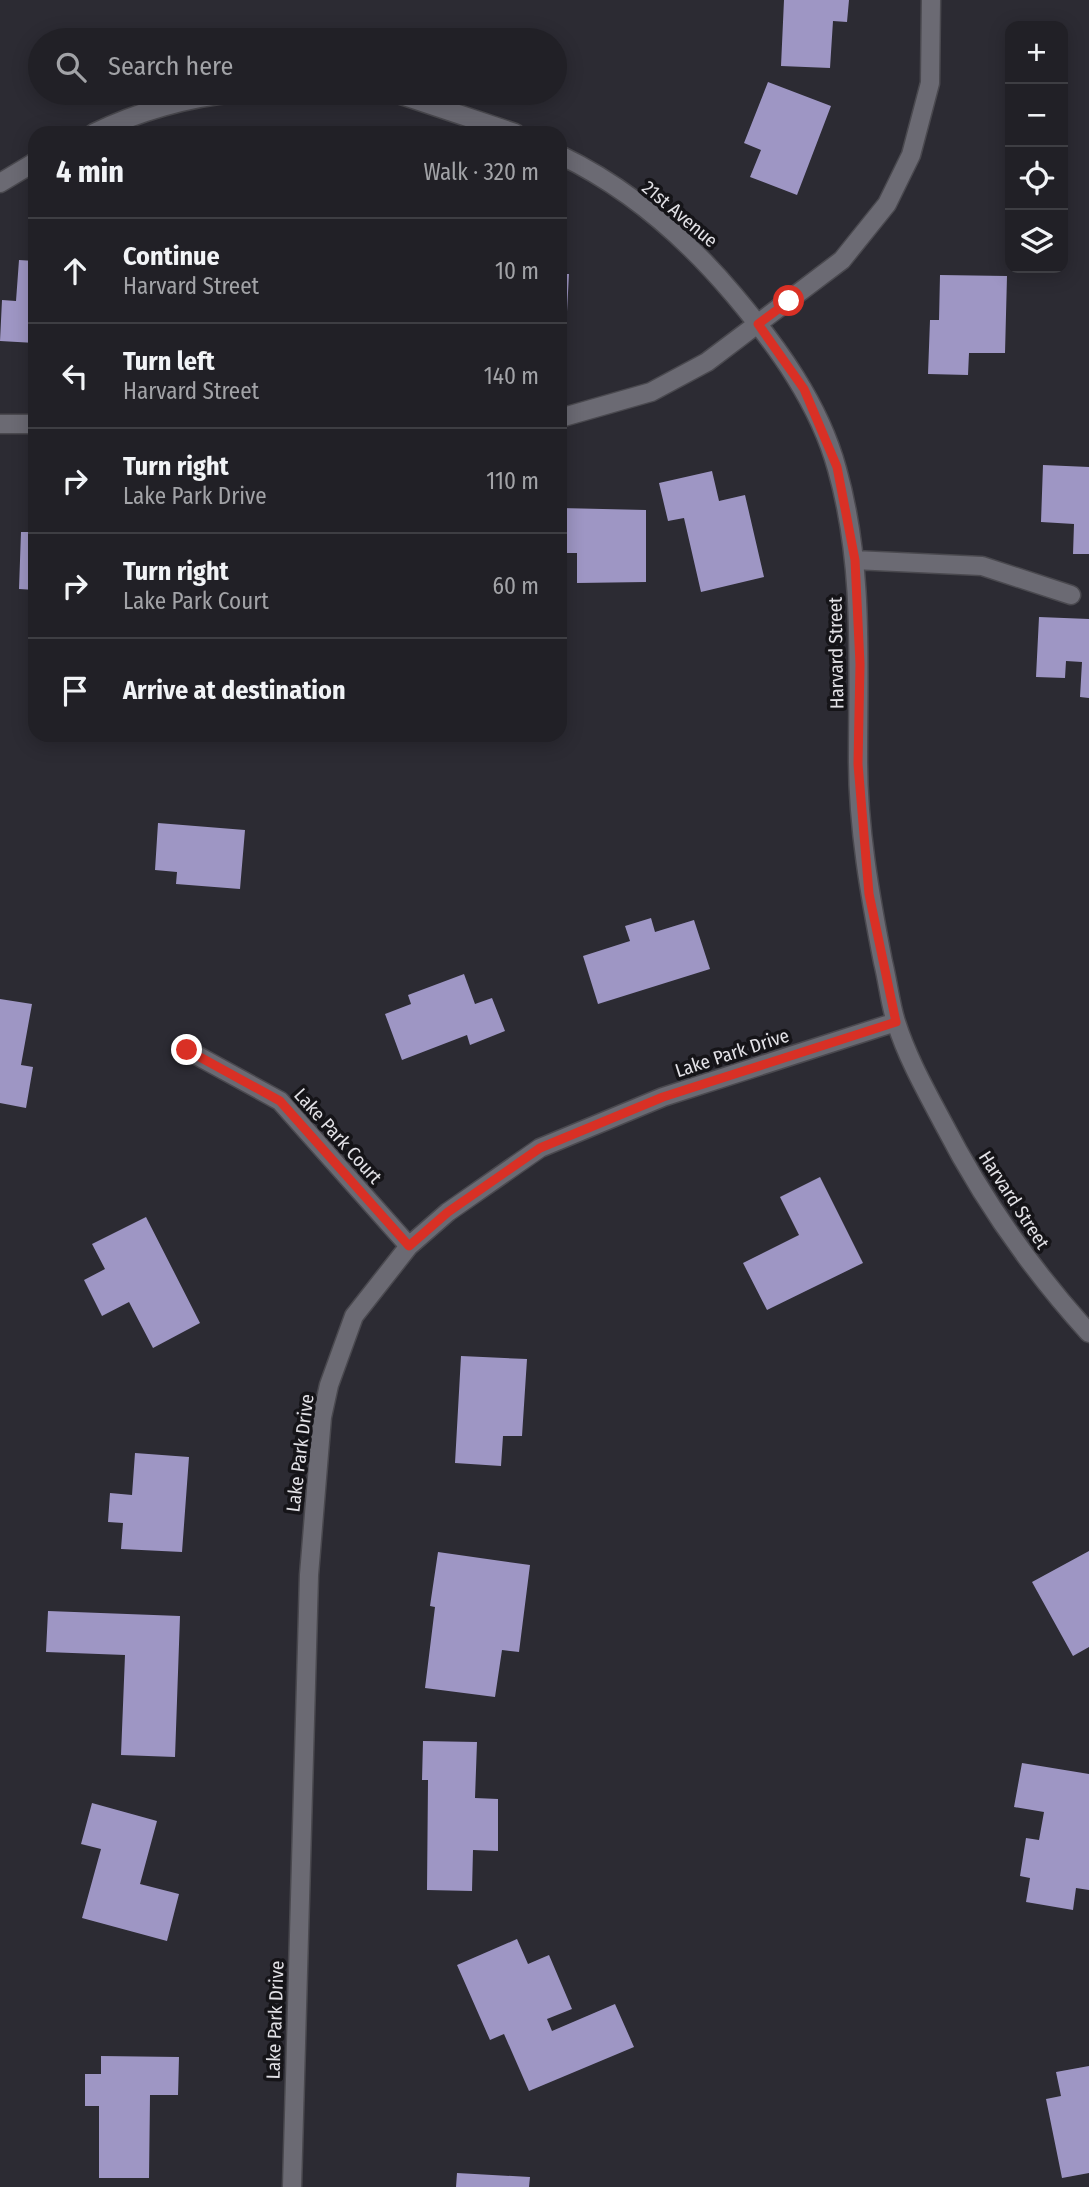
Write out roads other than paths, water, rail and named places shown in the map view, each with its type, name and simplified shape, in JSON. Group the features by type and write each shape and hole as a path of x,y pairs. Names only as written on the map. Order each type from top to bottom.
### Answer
{"street":[{"path":"567,416 651,392 707,362 842,260 887,204 911,155 930,83 931,0"},
{"path":"108,126 176,105"},
{"path":"431,105 494,126"},
{"name":"21st Avenue","path":"567,159 651,212 710,268 758,324"},
{"path":"0,183 28,166"},
{"name":"Harvard Street","path":"758,324 804,389 837,467 855,560 860,664 858,764 869,894 896,1022 919,1079 976,1186 1046,1286 1089,1333"},
{"path":"0,424 28,424"},
{"path":"855,560 982,566 1071,595"},
{"name":"Lake Park Drive","path":"292,2187 309,1575 321,1418 329,1385 354,1317 409,1246 448,1212 540,1148 663,1097 896,1022"},
{"name":"Lake Park Court","path":"187,1050 280,1101 409,1246"}]}
